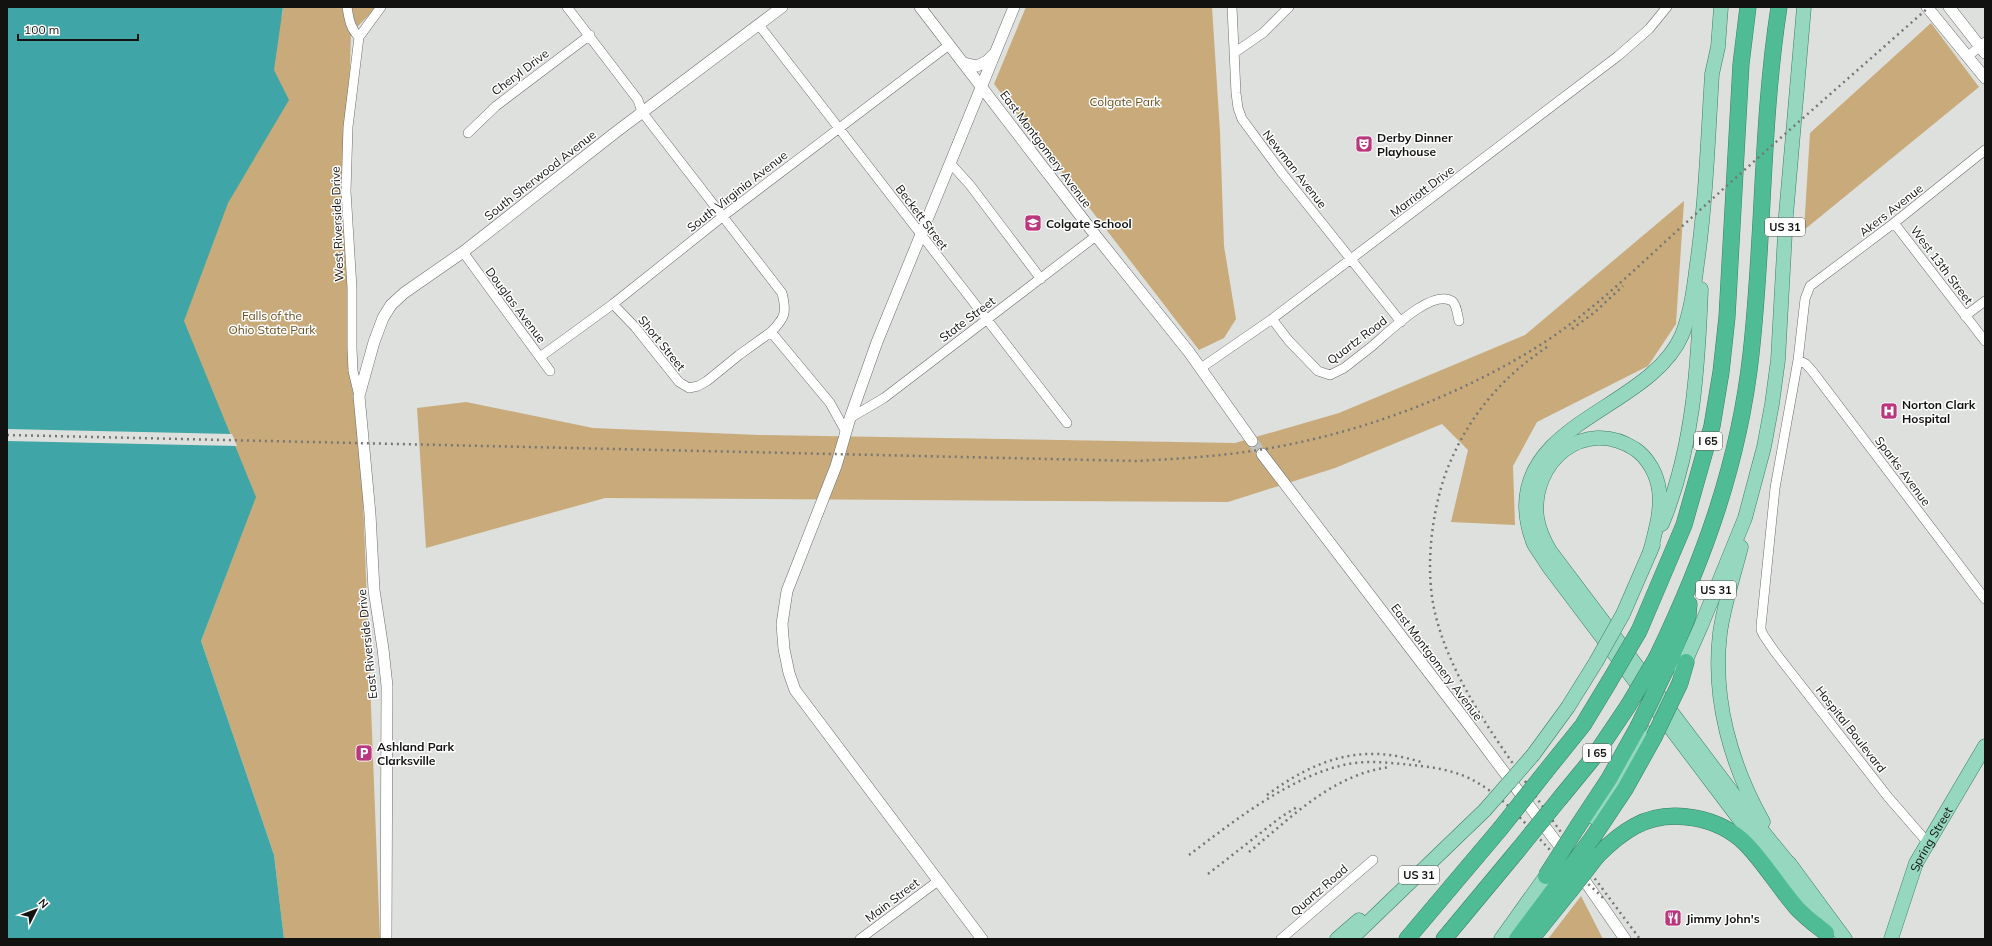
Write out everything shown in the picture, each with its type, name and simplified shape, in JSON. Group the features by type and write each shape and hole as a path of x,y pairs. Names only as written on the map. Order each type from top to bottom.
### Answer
{"highway":[{"name":"I 65","path":"1444,939 1470,910 1593,758 1628,706 1670,672 1689,588 1722,500 1738,434 1751,356 1766,113 1779,7"},
{"name":"I 65","path":"1407,939 1500,829 1582,725 1639,631 1684,525 1712,426 1721,372 1726,317 1741,64 1746,11"},
{"path":"1531,939 1585,831 1609,779 1647,732 1670,672 1686,662"},
{"path":"1517,939 1558,884 1596,856 1613,840 1636,825 1659,818 1687,816 1716,823 1748,846 1797,907 1828,936"},
{"path":"1455,939 1470,910"}],"main road":[{"path":"1712,7 1709,46 1712,74"},
{"name":"US 31","path":"1352,939 1485,810 1533,755 1568,707 1623,614 1669,506 1688,437 1699,353 1701,241 1712,74 1718,47 1721,7"},
{"name":"US 31","path":"1686,662 1745,518 1764,447 1778,360 1786,215 1804,7"},
{"path":"1701,241 1693,298 1687,321 1672,353 1640,384 1578,425 1541,460 1530,482 1526,496 1528,526 1534,543 1549,567 1828,936"},
{"path":"1650,552 1656,529 1660,494 1653,471 1642,455 1619,441 1598,438 1577,442 1558,455 1543,477 1537,504 1539,525 1550,552 1751,817 1794,870 1845,939"},
{"path":"1745,518 1745,534 1720,633 1719,677 1725,726 1732,755 1743,782 1757,810 1794,870"},
{"name":"Spring Street","path":"1891,939 1910,877 1928,843 1985,746"},
{"path":"1337,939 1420,865 1448,846"},
{"path":"1502,939 1558,884"}],"street":[{"path":"347,7 349,21 354,32 360,36 381,7"},
{"path":"567,7 590,35 638,100 642,112 782,293 785,305 783,320 771,332 830,403 846,432"},
{"name":"East Montgomery Avenue","path":"920,7 1096,236 1201,368 1252,441"},
{"path":"982,939 795,690 789,673 784,649 782,624 787,591 836,466 850,418 877,342 1014,7"},
{"name":"Newman Avenue","path":"1232,7 1236,93 1238,108 1242,119 1282,173 1401,322"},
{"name":"Marriott Drive","path":"1201,368 1272,319 1351,260 1634,43 1649,29 1667,7"},
{"path":"1927,7 1985,78"},
{"path":"1950,7 1983,47 1967,57"},
{"name":"South Sherwood Avenue","path":"359,396 374,342 383,318 391,305 404,292 463,252 642,112 759,25 777,8"},
{"path":"1234,53 1263,32 1285,8"},
{"name":"Beckett Street","path":"759,25 1067,423"},
{"name":"Cheryl Drive","path":"468,133 496,106 590,35"},
{"name":"West Riverside Drive","path":"359,396 353,370 352,288 346,191 348,127 360,36"},
{"name":"South Virginia Avenue","path":"540,357 612,304 722,217 949,45"},
{"path":"964,63 977,66 987,61 996,52"},
{"name":"Akers Avenue","path":"1798,360 1802,310 1810,286 1894,223 1985,150"},
{"path":"950,163 970,185 1040,278"},
{"name":"West 13th Street","path":"1894,223 1985,341"},
{"name":"State Street","path":"850,418 884,398 1096,236"},
{"name":"Douglas Avenue","path":"463,252 550,371"},
{"name":"Quartz Road","path":"1272,319 1289,341 1318,371 1330,375 1344,368 1372,347 1418,308 1433,300 1448,299 1455,305 1459,321"},
{"path":"1966,316 1985,301"},
{"name":"Short Street","path":"612,304 635,326 678,382 689,388 698,386 771,332"},
{"name":"Sparks Avenue","path":"1798,360 1806,364 1813,372 1985,599"},
{"name":"Hospital Boulevard","path":"1798,360 1774,488 1761,630 1775,652 1888,797 1928,843"},
{"name":"East Riverside Drive","path":"359,396 370,514 374,590 383,649 386,686 386,939"},
{"name":"East Montgomery Avenue","path":"1262,454 1466,721 1589,886 1625,939"},
{"name":"Quartz Road","path":"1281,939 1373,860"},
{"name":"Main Street","path":"860,939 938,881"}],"green space":[{"name":"Falls of the Ohio State Park","path":"283,7 377,7 351,33 346,191 359,396 380,939 284,939 274,855 201,641 255,498 33,307 282,16"},
{"name":"Colgate Park","path":"1026,7 1212,7 1220,132 1224,246 1236,319 1224,338 1199,350 994,84"},
{"path":"1931,23 1979,87 1804,230 1810,133"},
{"path":"1684,201 1676,324 1648,366 1537,422 1513,466 1515,525 1451,522 1468,450 1442,424 1335,468 1228,502 605,498 426,548 417,408 466,402 593,428 759,435 1235,443 1339,413 1525,335"},
{"path":"1581,896 1603,939 1548,939"}],"water":[{"path":"7,7 283,7 274,70 289,100 228,203 184,321 256,497 201,641 274,855 284,939 7,939"}],"pier":[{"path":"7,429 232,434 237,446 7,441"}],"tunnel":[{"path":"1252,441 1262,454"}],"railway":[{"path":"7,435 1137,461 1232,454 1283,446 1359,427 1433,400 1504,366 1558,333 1616,287 1749,166 1929,7"},
{"path":"1572,329 1595,312 1623,286"},
{"path":"1547,347 1530,359 1499,387 1473,419 1453,455 1440,491 1433,526 1430,562 1432,597 1435,613 1450,658 1472,701 1498,742 1539,801 1640,939"},
{"path":"1267,795 1285,782 1303,772 1340,758 1379,754 1399,756 1421,762"},
{"path":"1189,855 1244,814 1306,778 1348,764 1364,762 1420,766 1438,768 1463,775 1498,797 1508,805 1551,851 1603,898"},
{"path":"1249,852 1297,812 1332,788 1350,778 1369,771 1390,767"},
{"path":"1208,874 1281,817 1297,807"}],"place":[{"name":"Derby Dinner Playhouse","path":"1364,144"},
{"name":"Colgate School","path":"1033,223"},
{"name":"Norton Clark Hospital","path":"1889,411"},
{"name":"Ashland Park Clarksville","path":"364,753"},
{"name":"Jimmy John's","path":"1673,918"}]}
